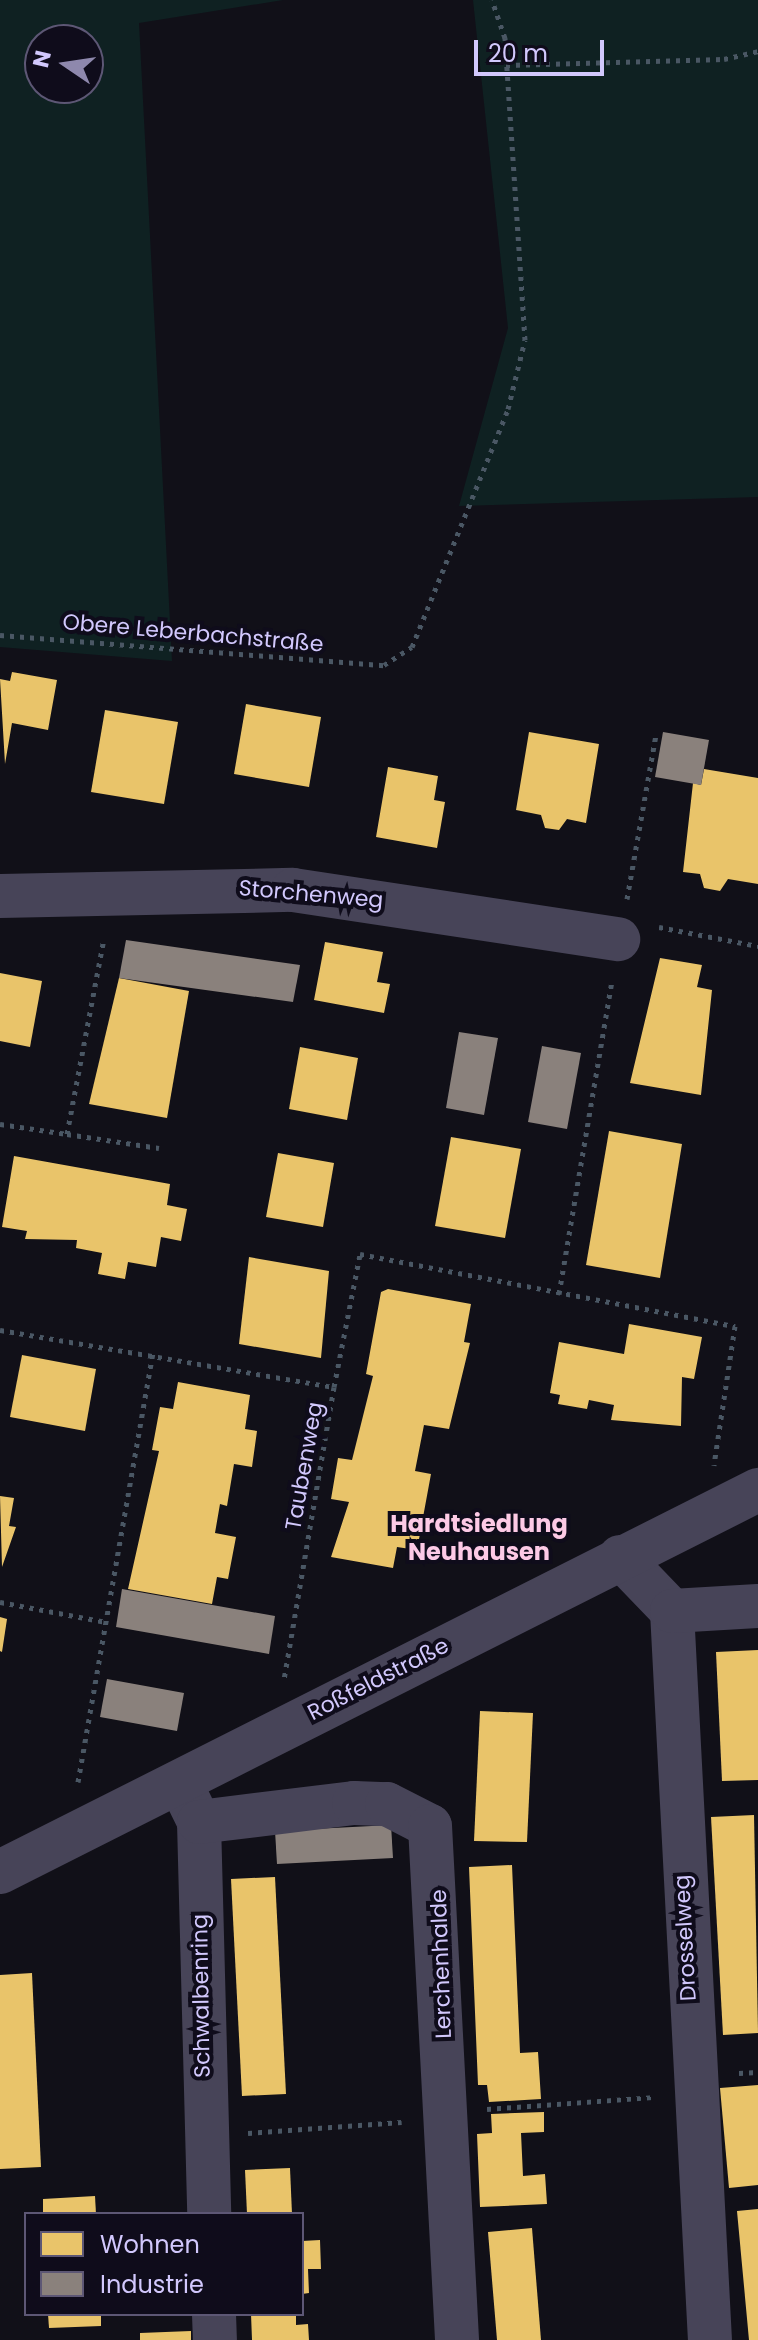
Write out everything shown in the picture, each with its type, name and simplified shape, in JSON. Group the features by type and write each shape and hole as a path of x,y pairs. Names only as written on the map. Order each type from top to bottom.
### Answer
{"street":[{"name":"Storchenweg","path":"0,896 114,890 293,890 621,930"},
{"name":"Roßfeldstraße","path":"0,1872 758,1490"},
{"path":"620,1557 672,1611 758,1606"},
{"name":"Drosselweg","path":"672,1611 693,2094 710,2340"},
{"name":"Schwalbenring","path":"180,1782 199,1822 209,2212"},
{"name":"Lerchenhalde","path":"199,1822 354,1803 387,1804 430,1826 457,2340"},
{"path":"214,2316 215,2340"}],"path":[{"path":"492,0 506,65 724,59 758,51"},
{"name":"Obere Leberbachstraße","path":"0,635 384,665 412,647 508,409 525,340 506,65"},
{"path":"559,1294 656,735"},
{"path":"67,1134 114,890"},
{"path":"621,930 758,946"},
{"path":"0,1124 159,1148"},
{"path":"334,1387 360,1254 735,1326 710,1513"},
{"name":"Taubenweg","path":"0,1330 334,1387 275,1731"},
{"path":"68,1839 153,1354"},
{"path":"0,1602 106,1622"},
{"path":"205,2136 693,2094"}],"shaded area":[{"path":"0,0 283,0 139,23 172,661 0,647"},
{"path":"473,0 758,0 758,497 459,506 508,328"}],"building: Wohnen":[{"path":"12,672 57,680 48,730 12,723 5,764 0,679 10,681"},
{"path":"246,704 321,717 309,787 234,774"},
{"path":"105,710 178,722 164,804 91,792"},
{"path":"529,732 599,744 586,823 567,819 559,830 545,828 541,815 516,810"},
{"path":"388,767 438,776 434,800 445,802 437,848 376,837"},
{"path":"704,769 758,778 758,884 728,879 720,891 704,888 700,874 683,872 693,783 701,785"},
{"path":"325,942 383,952 377,982 390,984 384,1013 314,1000"},
{"path":"660,958 702,965 697,987 712,990 701,1095 630,1083"},
{"path":"0,973 42,981 30,1047 0,1041"},
{"path":"119,978 189,991 167,1118 89,1104"},
{"path":"300,1047 358,1058 347,1120 289,1109"},
{"path":"609,1131 682,1144 660,1278 586,1265"},
{"path":"451,1137 521,1149 505,1238 435,1226"},
{"path":"278,1153 334,1163 323,1227 266,1217"},
{"path":"14,1156 170,1184 167,1205 187,1209 181,1241 161,1237 156,1267 128,1262 125,1279 98,1274 102,1253 76,1248 77,1240 25,1239 27,1231 2,1227"},
{"path":"249,1257 329,1271 321,1358 239,1344"},
{"path":"388,1289 471,1304 464,1342 470,1343 449,1429 424,1425 415,1471 431,1474 417,1550 397,1547 393,1568 331,1557 349,1502 331,1499 338,1458 352,1460 373,1376 366,1374 381,1292"},
{"path":"629,1324 702,1337 694,1379 682,1377 681,1426 611,1420 614,1405 589,1400 587,1409 558,1404 560,1395 550,1393 559,1342 624,1354"},
{"path":"22,1355 96,1369 85,1431 10,1417"},
{"path":"178,1382 250,1395 245,1429 257,1431 252,1467 234,1464 227,1506 220,1504 215,1533 236,1537 228,1579 217,1577 212,1604 128,1589 159,1451 152,1450 160,1407 173,1409"},
{"path":"0,1496 14,1498 9,1526 16,1527 2,1567"},
{"path":"0,1617 7,1619 2,1652 0,1651"},
{"path":"758,1650 758,1780 722,1781 716,1652"},
{"path":"480,1711 533,1713 527,1842 474,1841"},
{"path":"754,1815 758,2033 723,2035 711,1817"},
{"path":"512,1865 520,2053 538,2052 541,2099 489,2102 487,2085 478,2085 469,1867"},
{"path":"275,1877 286,2094 242,2096 231,1879"},
{"path":"32,1973 41,2167 0,2169 0,1975"},
{"path":"758,2085 758,2185 729,2188 720,2088"},
{"path":"544,2112 544,2132 521,2133 523,2176 545,2174 547,2204 480,2207 477,2134 492,2133 491,2114"},
{"path":"290,2168 292,2212 247,2212 245,2170"},
{"path":"95,2196 96,2212 43,2212 43,2199"},
{"path":"758,2209 758,2340 749,2340 737,2211"},
{"path":"532,2228 541,2340 497,2340 488,2232"},
{"path":"320,2240 321,2269 308,2269 309,2293 304,2294 304,2241"},
{"path":"48,2316 101,2316 101,2326 49,2328"},
{"path":"251,2316 296,2316 296,2325 308,2324 309,2340 252,2340"},
{"path":"191,2331 191,2340 140,2340 140,2333"}],"building: Industrie":[{"path":"663,732 709,740 701,785 655,777"},
{"path":"126,940 300,965 293,1002 119,978"},
{"path":"459,1032 498,1038 484,1115 446,1108"},
{"path":"542,1046 581,1053 567,1129 528,1122"},
{"path":"122,1589 275,1616 269,1654 116,1627"},
{"path":"107,1679 184,1693 177,1731 100,1717"},
{"path":"391,1825 393,1858 277,1864 275,1831"}],"district":[{"name":"Hardtsiedlung Neuhausen","path":"479,1538"}]}
